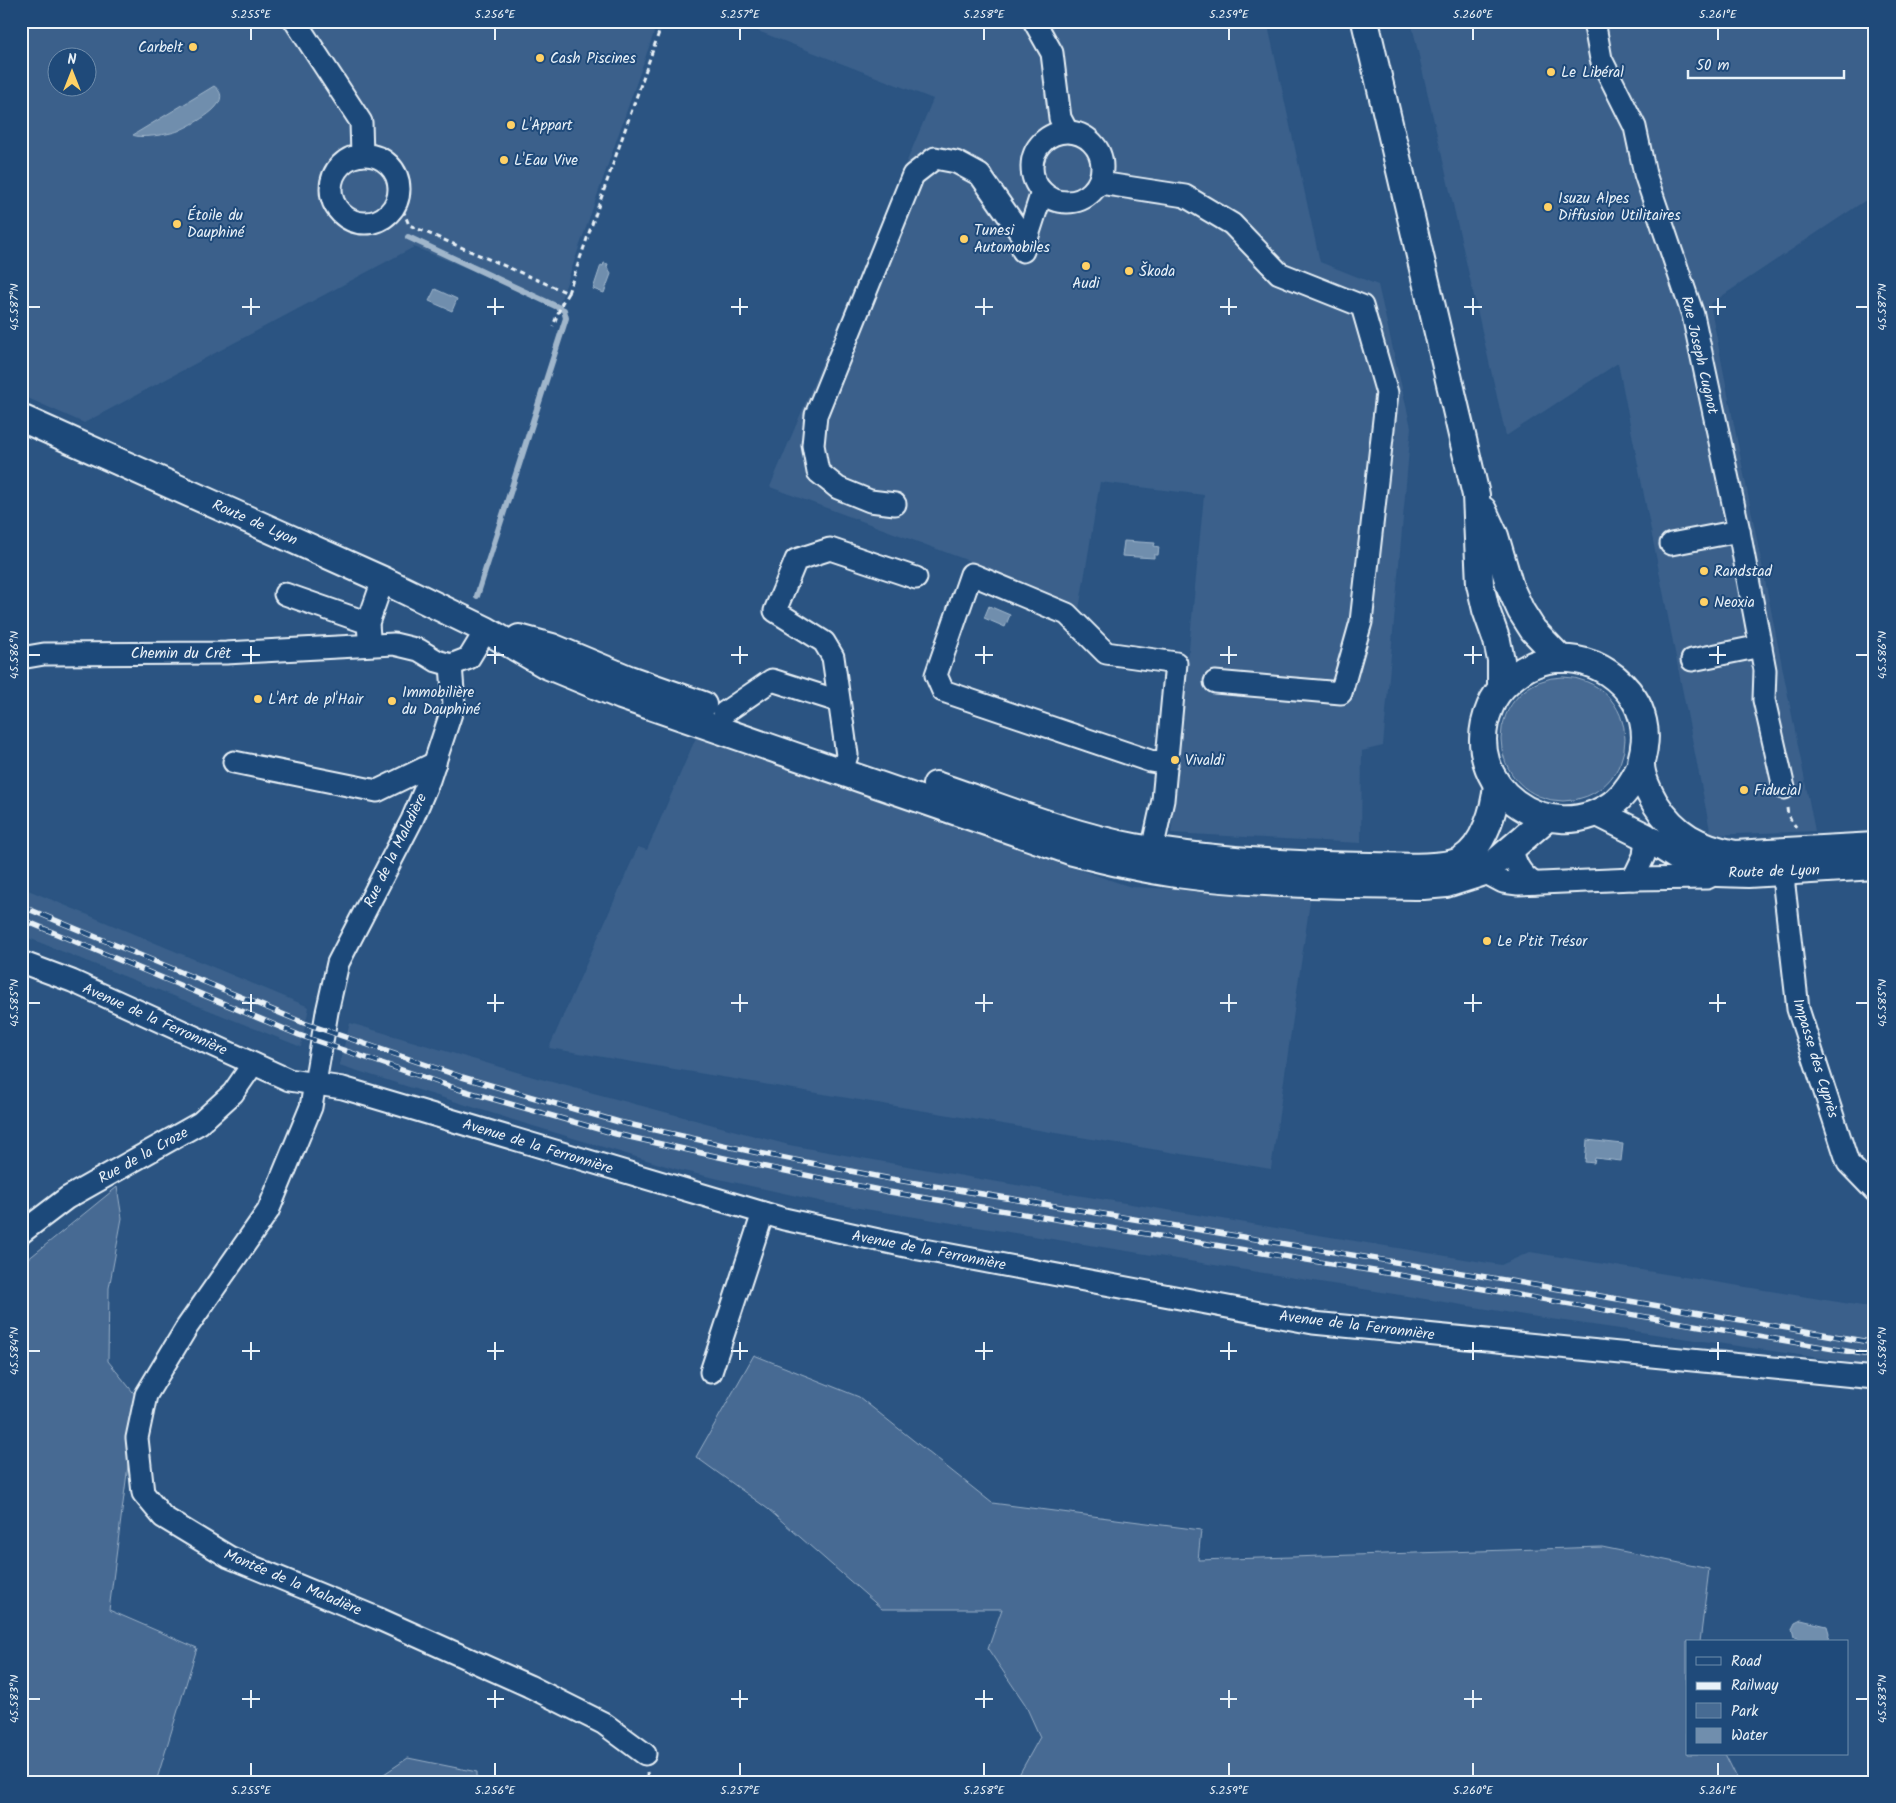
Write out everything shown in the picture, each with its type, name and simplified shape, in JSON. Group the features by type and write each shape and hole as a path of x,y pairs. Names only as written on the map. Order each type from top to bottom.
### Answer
{"main road":[{"path":"1365,21 1476,495 1480,584 1486,610 1497,640 1501,660 1502,688"},
{"name":"Route de Lyon","path":"21,418 383,580 486,630"},
{"path":"1476,495 1495,536 1510,587 1520,611 1533,630 1561,659"},
{"path":"486,630 546,664 621,696 1079,834 1179,855 1285,864 1386,866 1442,864 1460,860 1469,853 1484,834 1496,798 1497,784"},
{"path":"486,630 552,647 629,679 724,713 844,763 1073,852 1125,865 1178,874 1284,883 1423,886 1446,884 1484,872 1547,818"},
{"path":"1561,659 1583,661 1604,669 1622,683 1635,700 1643,721 1645,743 1641,765 1631,785 1616,801 1598,813 1573,820 1547,818 1528,812 1510,800 1497,784 1488,766 1484,739 1484,725 1490,706 1502,688 1518,672 1539,662 1561,659"},
{"name":"Route de Lyon","path":"1641,765 1644,779 1654,802 1676,829 1693,842 1735,854 1875,866"},
{"name":"Route de Lyon","path":"1598,813 1646,837 1679,858 1716,873 1748,874 1793,858 1875,846"}],"street":[{"path":"295,21 361,122 362,155"},
{"path":"1034,21 1052,53 1060,118 1067,131"},
{"name":"Rue Joseph Cugnot","path":"1594,21 1601,59 1635,127 1645,174 1693,315 1739,531 1766,670 1764,700 1784,788"},
{"path":"1067,131 1085,136 1098,148 1103,165 1100,183 1087,197 1069,204 1050,199 1036,186 1031,168 1035,150 1048,136 1067,131"},
{"path":"895,504 870,501 838,488 818,472 813,445 816,415 913,175 935,158 956,162 980,175 1025,246 1042,192"},
{"path":"1100,183 1185,196 1232,224 1279,273 1362,306 1386,393 1361,622 1341,693 1215,682"},
{"path":"1671,544 1739,531"},
{"path":"844,763 833,657 824,642 775,610 796,560 830,549 916,578"},
{"path":"1152,850 1163,800 1176,663 1106,653 1066,614 971,574 936,675 943,691 1150,761 1166,764"},
{"path":"370,645 368,624 383,580"},
{"path":"284,594 368,624"},
{"path":"452,664 469,658 486,630"},
{"name":"Chemin du Crêt","path":"21,658 44,654 226,653 394,644 419,650 437,661 452,664"},
{"path":"1692,660 1761,646"},
{"name":"Rue de la Maladière","path":"316,1084 319,1054 338,963 412,820 435,763 454,704 452,664"},
{"path":"724,713 772,680 838,701"},
{"path":"234,762 377,790 435,763"},
{"path":"1633,879 1644,856 1646,837"},
{"path":"1512,848 1517,867 1524,876 1534,883"},
{"name":"Impasse des Cyprès","path":"1793,858 1784,886 1798,1009 1848,1163 1875,1191"},
{"path":"1484,872 1503,882 1518,884 1707,878 1716,873"},
{"name":"Avenue de la Ferronnière","path":"21,962 72,981 289,1080 344,1088 763,1213 919,1249 1313,1322 1875,1378"},
{"name":"Rue de la Croze","path":"21,1233 67,1198 200,1123 234,1093 253,1064"},
{"name":"Montée de la Maladière","path":"316,1084 311,1107 268,1211 187,1327 146,1395 137,1438 143,1494 163,1517 229,1557 377,1618 529,1686 603,1723 645,1754"},
{"path":"711,1372 763,1213"}],"path":[{"path":"553,326 568,293 663,21"},
{"path":"403,210 409,225 568,293"},
{"path":"1784,788 1793,858"}],"shaded area":[{"path":"21,21 658,21 559,305 414,247 84,423 21,395"},
{"path":"732,21 1267,21 1320,262 1378,285 1411,427 1383,746 1362,751 1361,843 1171,833 1204,495 1100,482 1078,616 988,568 770,487 933,99"},
{"path":"1411,21 1875,21 1875,194 1710,304 1815,831 1711,835 1618,363 1506,436"},
{"path":"698,733 1032,854 1131,887 1311,895 1271,1169 549,1048 638,847 647,850"},
{"path":"21,887 309,1007 301,1047 21,935"},
{"path":"350,1023 537,1078 789,1145 986,1180 1501,1265 1530,1252 1875,1308 1875,1366 1537,1317 828,1203 683,1171 339,1065"}],"green space":[{"path":"1563,677 1587,682 1607,695 1620,715 1625,739 1620,763 1607,783 1587,796 1563,801 1539,796 1519,783 1506,763 1501,739 1506,715 1519,695 1539,682"},
{"path":"117,1187 122,1218 109,1288 108,1361 137,1397 109,1610 197,1648 156,1782 21,1782 21,1288 27,1260"},
{"path":"754,1355 859,1397 992,1503 1201,1530 1198,1560 1602,1547 1709,1569 1700,1640 1686,1640 1686,1756 1726,1756 1739,1782 1015,1782 1040,1737 1025,1704 988,1649 1002,1609 882,1609 768,1509 696,1457"},
{"path":"408,1758 477,1772 477,1782 372,1782"}],"water":[{"path":"214,86 220,93 220,99 217,106 201,119 184,128 163,135 133,135"},
{"path":"604,263 608,264 607,267 611,274 604,293 593,289 601,265 603,266"},
{"path":"435,289 457,299 452,311 429,301"},
{"path":"1124,541 1155,543 1154,546 1159,547 1158,555 1154,555 1154,558 1122,556"},
{"path":"989,606 1010,615 1005,627 984,618"},
{"path":"1587,1140 1623,1144 1621,1161 1595,1158 1594,1163 1585,1162"},
{"path":"1801,1620 1827,1626 1828,1640 1802,1640 1794,1637 1792,1629 1795,1623"}],"waterway":[{"path":"408,237 564,310 566,318 477,596"}],"railway":[{"path":"21,906 304,1023 462,1077 619,1122 754,1152 891,1179 1875,1343"},
{"path":"21,919 299,1035 458,1089 616,1134 889,1192 1460,1285 1875,1356"}],"place":[{"name":"Carbelt","path":"193,47"},
{"name":"Cash Piscines","path":"540,58"},
{"name":"Le Libéral","path":"1551,72"},
{"name":"L'Appart","path":"511,125"},
{"name":"L'Eau Vive","path":"504,160"},
{"name":"Isuzu Alpes Diffusion Utilitaires","path":"1548,207"},
{"name":"Étoile du Dauphiné","path":"177,224"},
{"name":"Tunesi Automobiles","path":"964,239"},
{"name":"Audi","path":"1086,266"},
{"name":"Škoda","path":"1129,271"},
{"name":"Randstad","path":"1704,571"},
{"name":"Neoxia","path":"1704,602"},
{"name":"L'Art de pl'Hair","path":"258,699"},
{"name":"Immobilière du Dauphiné","path":"392,701"},
{"name":"Vivaldi","path":"1175,760"},
{"name":"Fiducial","path":"1744,790"},
{"name":"Le P'tit Trésor","path":"1487,941"}]}
